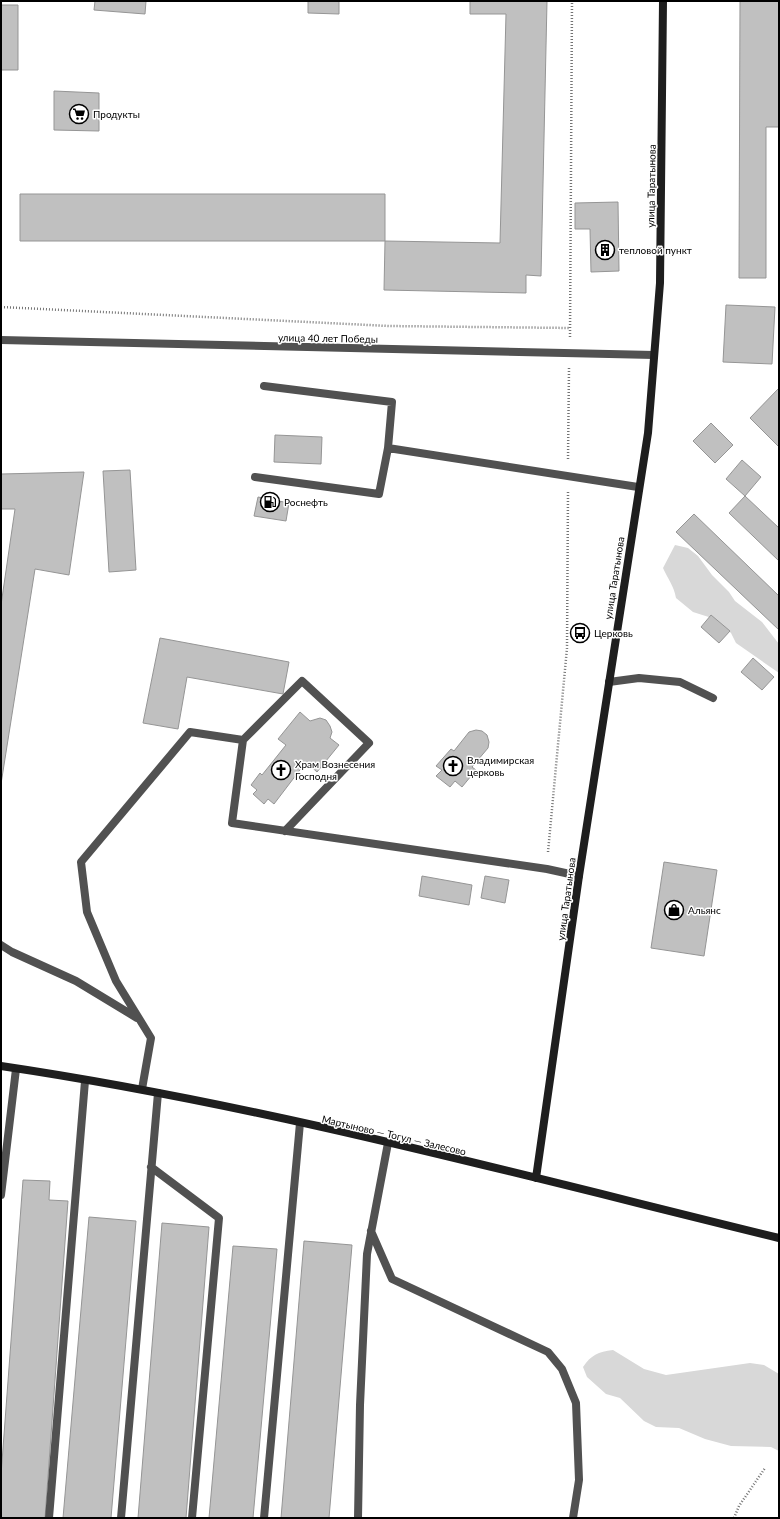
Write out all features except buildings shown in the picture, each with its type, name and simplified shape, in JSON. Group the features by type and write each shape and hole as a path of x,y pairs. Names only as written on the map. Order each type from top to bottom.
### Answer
{"street":[{"name":"улица Таратынова","path":"536,1178 579,876 638,487 648,433 660,283 663,1"},
{"name":"улица 40 лет Победы","path":"1,340 654,355"},
{"path":"255,477 379,494 388,448 392,402 264,386"},
{"path":"388,448 638,487"},
{"path":"609,682 639,678 680,682 713,698"},
{"path":"285,831 369,743 302,681 243,740 232,823 285,831 547,869 579,876"},
{"path":"142,1089 151,1038 116,981 87,912 81,862 190,732 243,740"},
{"path":"1,945 76,981 139,1020"},
{"name":"Мартыново — Тогул — Залесово","path":"1,1066 85,1081 142,1089 300,1123 536,1178 779,1238"},
{"path":"1,1195 16,1069"},
{"path":"49,1518 85,1081"},
{"path":"121,1518 158,1093"},
{"path":"264,1518 300,1123"},
{"path":"358,1518 360,1405 367,1254 388,1143"},
{"path":"151,1167 219,1218 192,1518"},
{"path":"371,1231 392,1279 548,1352 562,1369 576,1403 579,1480 573,1518"}],"path":[{"path":"547,869 567,648 572,1"},
{"path":"1,307 389,326 570,328"},
{"path":"734,1518 739,1506 766,1468"}],"shaded area":[{"path":"675,545 688,548 698,556 712,575 729,592 735,601 762,622 779,644 779,673 736,643 731,633 715,619 693,612 676,598 663,568"},
{"path":"613,1350 644,1369 666,1375 750,1363 764,1365 779,1374 779,1451 771,1447 731,1446 705,1439 679,1428 656,1427 644,1421 620,1398 606,1394 587,1377 583,1367 589,1360 599,1353"}],"place":[{"name":"Продукты","path":"79,114"},
{"name":"тепловой пункт","path":"605,250"},
{"name":"Роснефть","path":"270,502"},
{"name":"Церковь","path":"580,633"},
{"name":"Владимирская церковь","path":"453,766"},
{"name":"Храм Вознесения Господня","path":"281,770"},
{"name":"Альянс","path":"674,910"}]}
